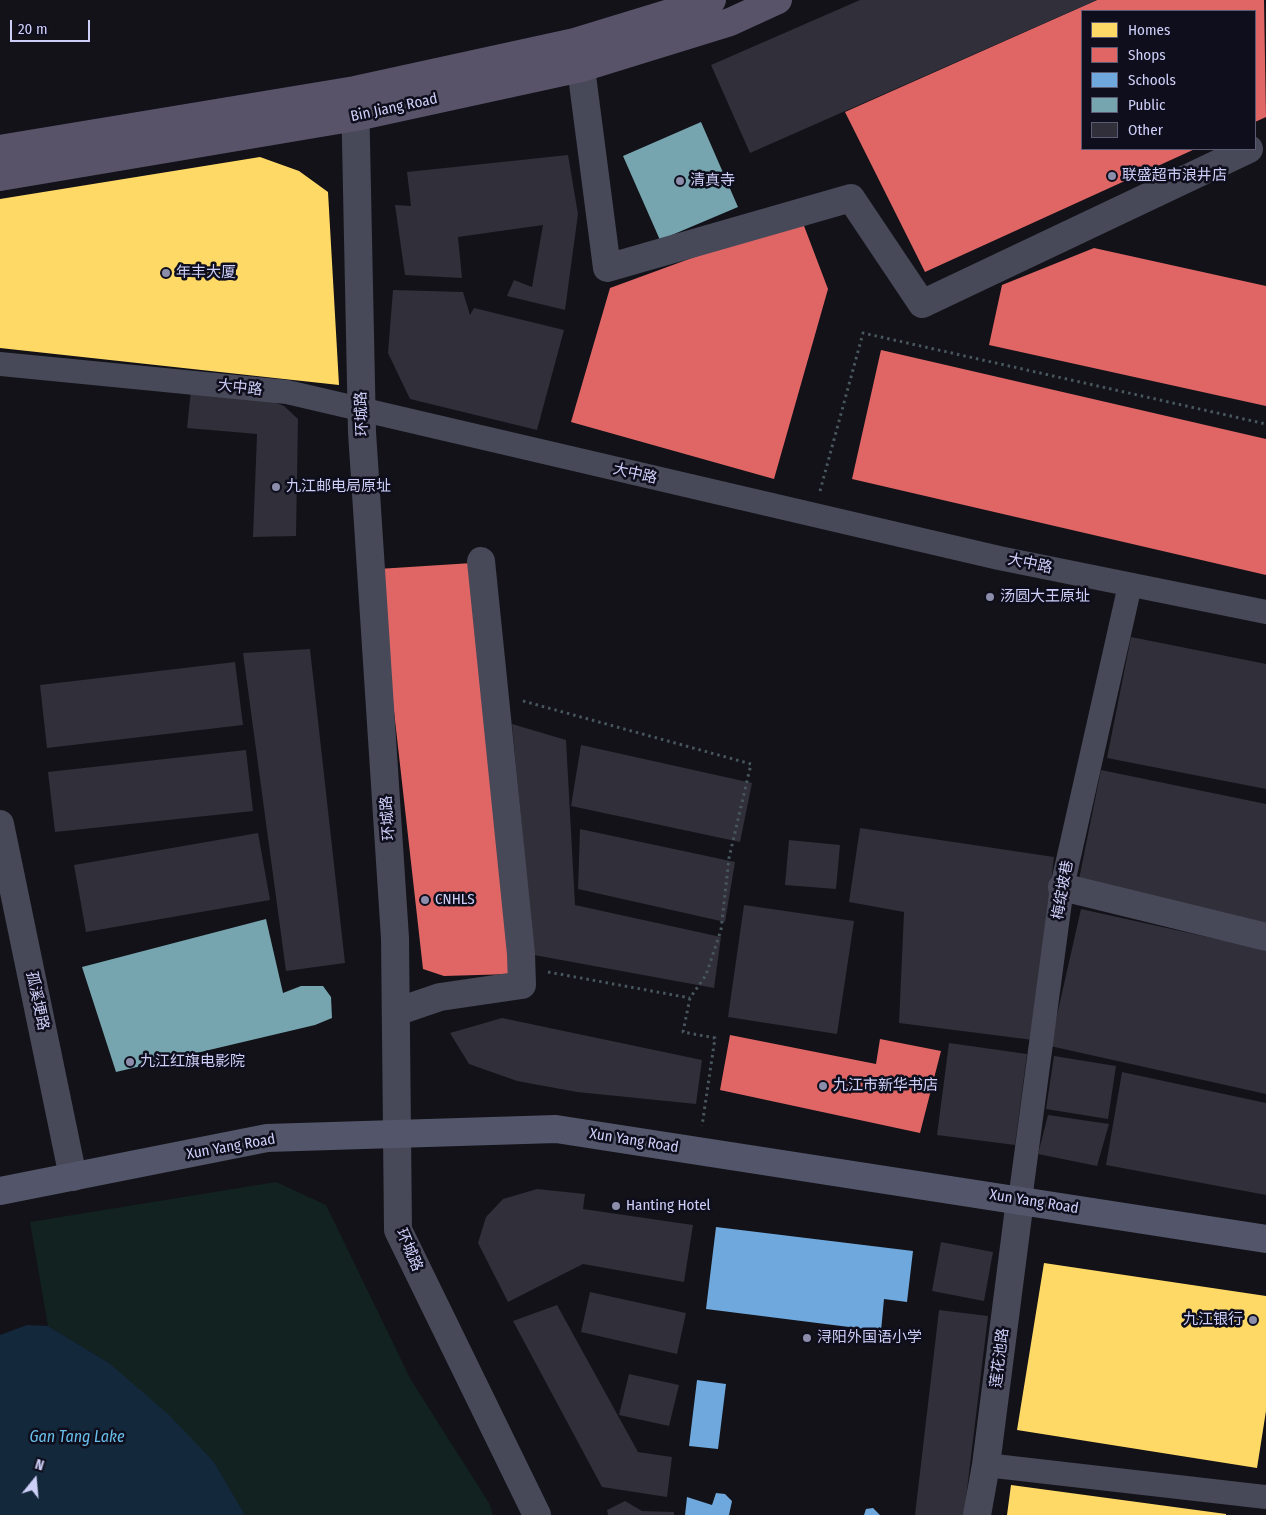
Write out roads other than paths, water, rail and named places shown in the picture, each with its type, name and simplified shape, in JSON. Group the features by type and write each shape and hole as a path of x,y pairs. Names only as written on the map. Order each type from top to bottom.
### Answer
{"main road":[{"name":"Bin Jiang Road","path":"0,177 356,117 578,55 712,0"},
{"name":"Bin Jiang Road","path":"0,149 578,55 730,22 778,0"},
{"name":"Xun Yang Road","path":"0,1191 267,1138 395,1132 556,1129 1266,1239"}],"street":[{"path":"578,55 607,268 851,198 922,304 1247,150"},
{"name":"环城路","path":"355,90 362,410 395,938 395,1132 398,1230 537,1515"},
{"name":"大中路","path":"0,364 287,392 999,558 1266,612"},
{"path":"396,1012 440,997 522,985 496,694 481,560"},
{"name":"梅绽坡巷","path":"1020,1200 1062,887 1130,585"},
{"name":"孤溪埂路","path":"0,824 73,1177"},
{"path":"1062,887 1266,937"},
{"name":"莲花池路","path":"977,1515 986,1465 1020,1200"},
{"path":"986,1465 1266,1497"}],"water":[{"name":"Gan Tang Lake","path":"27,1325 48,1326 109,1363 169,1415 214,1462 245,1515 0,1515 0,1335"}],"place":[{"name":"联盛超市浪井店","path":"1112,176"},
{"name":"清真寺","path":"680,181"},
{"name":"年丰大厦","path":"166,273"},
{"name":"九江邮电局原址","path":"276,487"},
{"name":"汤圆大王原址","path":"990,597"},
{"name":"CNHLS","path":"425,900"},
{"name":"九江红旗电影院","path":"130,1062"},
{"name":"九江市新华书店","path":"823,1086"},
{"name":"Hanting Hotel","path":"616,1206"},
{"name":"九江银行","path":"1253,1320"},
{"name":"浔阳外国语小学","path":"807,1338"}]}
